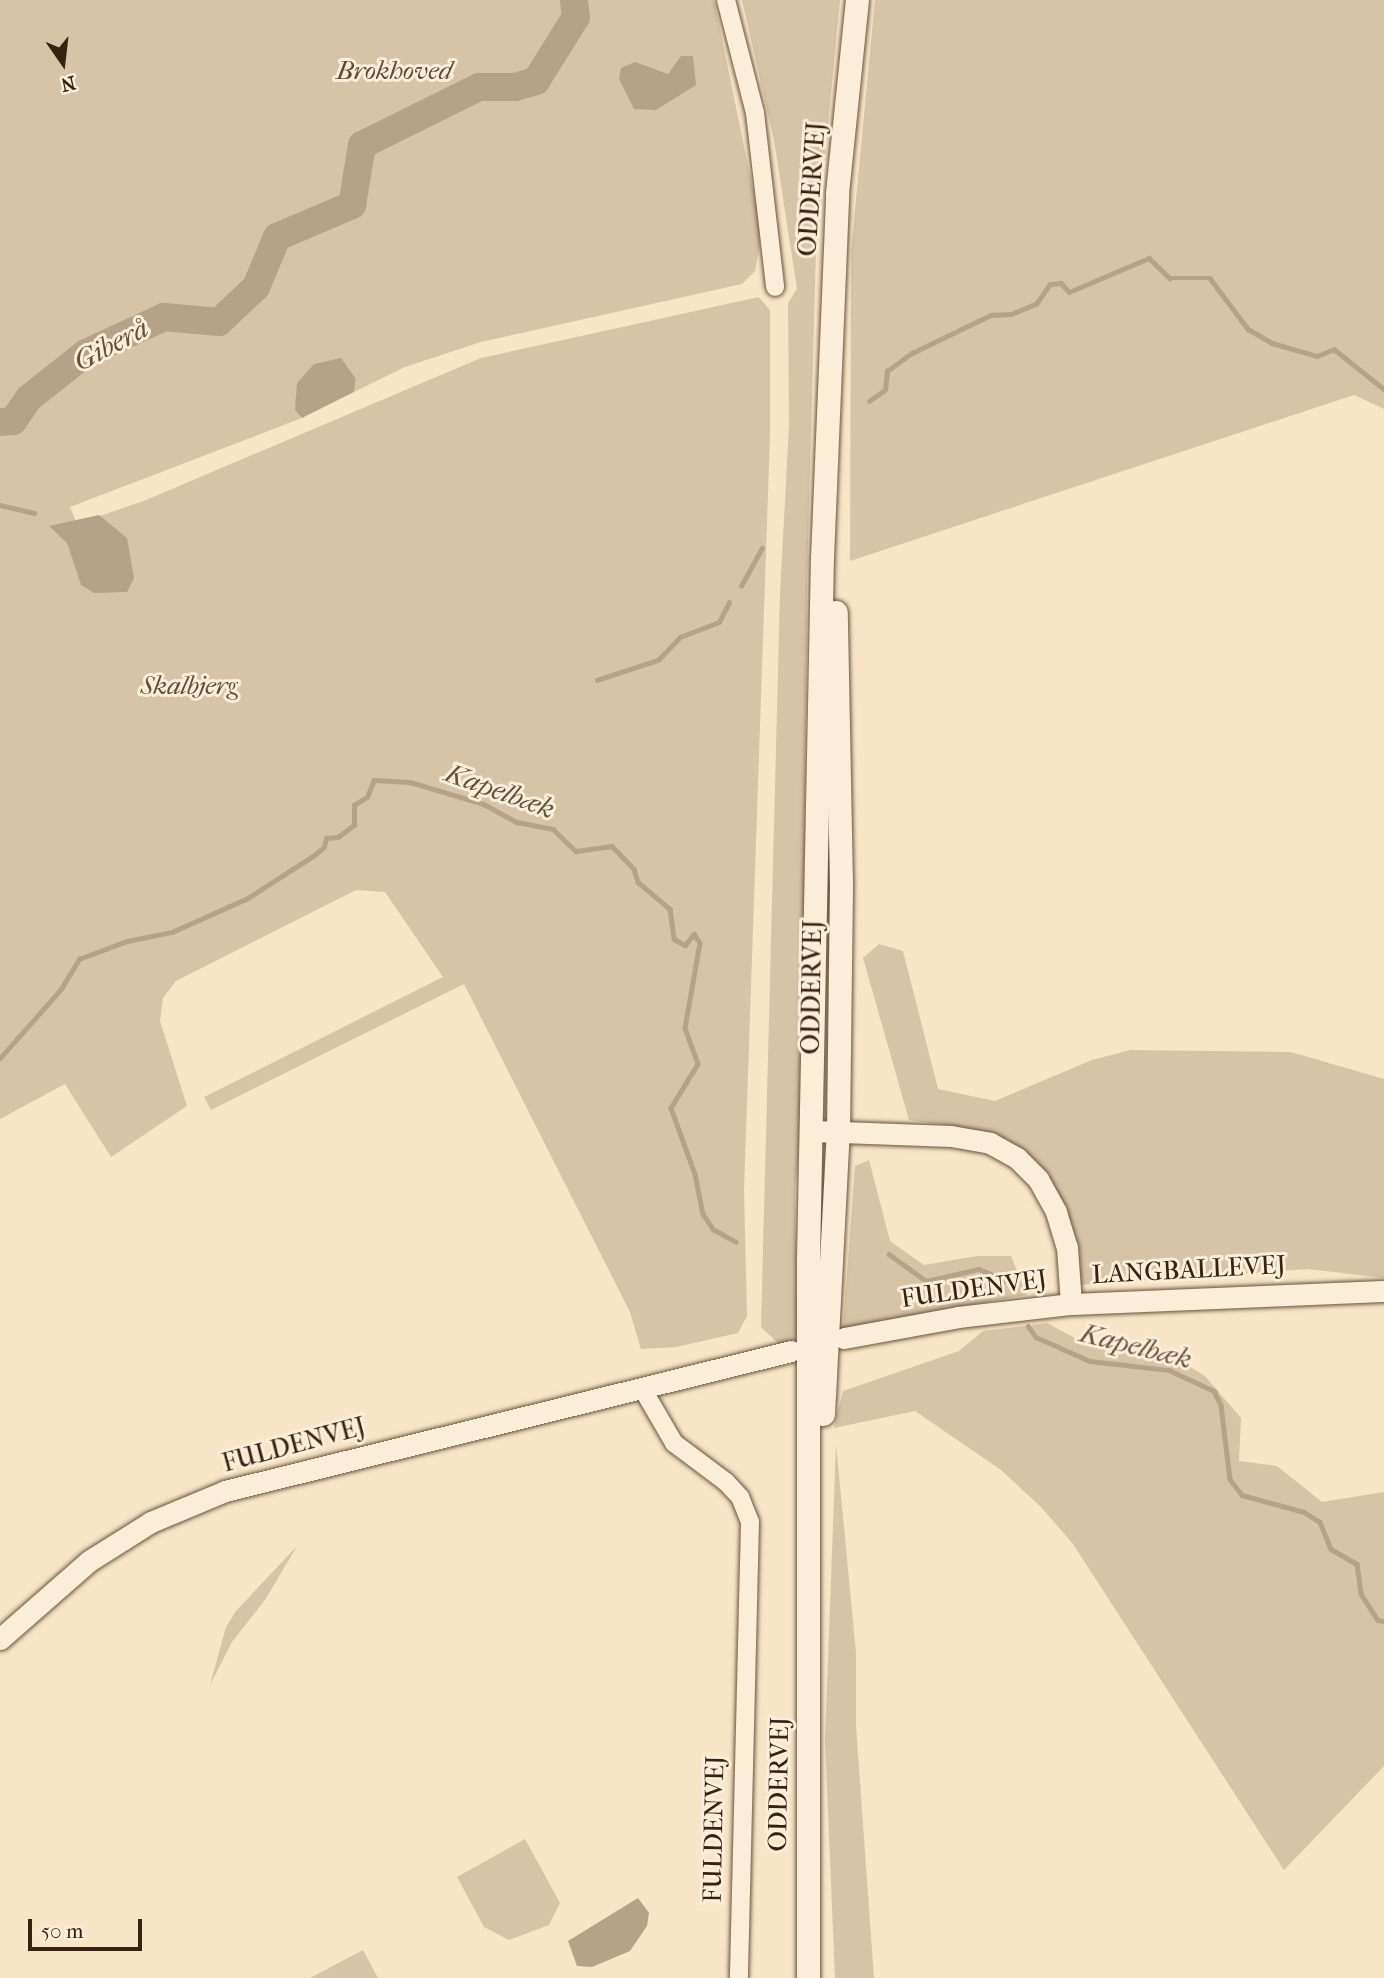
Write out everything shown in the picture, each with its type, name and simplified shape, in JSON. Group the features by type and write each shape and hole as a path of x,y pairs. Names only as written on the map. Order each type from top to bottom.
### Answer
{"main road":[{"name":"ODDERVEJ","path":"808,1978 808,1259 813,1131 822,558 837,193 857,0"},
{"name":"ODDERVEJ","path":"810,1592 838,1132 841,884 831,382"}],"street":[{"path":"726,0 755,113 775,287"},
{"name":"LANGBALLEVEJ","path":"813,1131 951,1136 990,1143 1017,1158 1038,1179 1056,1212 1067,1247 1070,1304 1384,1291"},
{"name":"FULDENVEJ","path":"845,1338 958,1317 1070,1304"},
{"name":"FULDENVEJ","path":"0,1639 89,1561 151,1522 225,1491 791,1351"},
{"name":"FULDENVEJ","path":"642,1388 674,1443 726,1482 740,1497 750,1522 739,1978"}],"green space":[{"path":"0,0 714,0 762,234 755,271 742,284 481,342 405,367 354,392 356,379 295,409 302,418 70,507 77,524 146,500 481,358 759,297 770,310 770,436 744,1190 747,1316 738,1333 676,1347 641,1349 630,1312 464,984 211,1110 204,1097 443,977 385,892 356,890 176,981 163,998 160,1021 187,1106 111,1157 65,1084 0,1119"},
{"path":"742,0 840,0 816,249 807,580 802,1115 795,1192 797,1339 781,1346 761,1327 780,593 789,426 788,303 797,289 774,140"},
{"path":"875,0 1384,0 1384,409 1354,395 850,561 851,252"},
{"path":"879,944 903,951 938,1089 995,1101 1092,1060 1130,1050 1291,1052 1384,1079 1384,1278 1308,1269 1078,1285 1067,1212 967,1128 909,1120 863,958"},
{"path":"869,1160 890,1241 924,1265 977,1256 1011,1256 1027,1295 843,1328 855,1166"},
{"path":"1047,1323 1088,1345 1169,1354 1205,1376 1241,1418 1239,1461 1277,1466 1322,1502 1384,1492 1384,1766 1284,1870 1073,1544 1041,1507 1001,1470 915,1411 834,1428 843,1391 959,1351 983,1331"},
{"path":"836,1444 856,1653 856,1726 874,1978 835,1978 825,1741"},
{"path":"297,1546 265,1600 232,1642 210,1685 226,1627 236,1611"},
{"path":"525,1839 560,1903 549,1925 509,1940 484,1927 457,1877"},
{"path":"363,1950 378,1978 310,1978"}],"shaded area":[{"path":"681,56 693,56 696,85 656,110 634,109 619,79 621,68 635,62 668,74"},
{"path":"341,358 356,379 354,392 302,418 295,410 297,383 314,364"},
{"path":"99,515 127,538 134,578 127,592 94,593 81,585 67,543 49,526"},
{"path":"638,1898 649,1913 647,1926 630,1951 592,1967 577,1966 568,1941"}],"waterway":[{"name":"Giberå","path":"0,422 13,421 29,398 86,353 164,317 219,322 256,287 277,237 352,205 362,145 479,87 515,87 536,81 576,17 574,0"},
{"path":"869,401 885,390 887,371 912,353 991,315 1011,314 1036,304 1050,284 1061,283 1069,292 1149,258 1170,278 1210,278 1248,329 1272,343 1317,356 1334,349 1384,389"},
{"path":"0,505 34,513"},
{"path":"741,586 762,548"},
{"path":"597,680 658,660 680,637 719,622 729,602"},
{"name":"Kapelbæk","path":"0,1058 61,989 79,959 127,941 172,932 248,898 313,856 324,847 326,838 338,837 354,825 354,805 367,797 374,780 410,782 484,804 517,822 553,829 576,851 612,846 634,869 638,882 670,909 674,939 685,945 694,934 700,943 685,1028 698,1064 671,1108 695,1174 703,1214 713,1229 736,1242"},
{"name":"Kapelbæk","path":"889,1254 926,1281 979,1269 1007,1281"},
{"name":"Kapelbæk","path":"1028,1326 1036,1337 1090,1361 1169,1370 1214,1391 1221,1405 1230,1479 1242,1495 1304,1512 1320,1522 1331,1549 1357,1564 1361,1594 1378,1620 1384,1621"}],"park label":[{"name":"Brokhoved","path":"394,71"},
{"name":"Skalbjerg","path":"189,686"}]}
